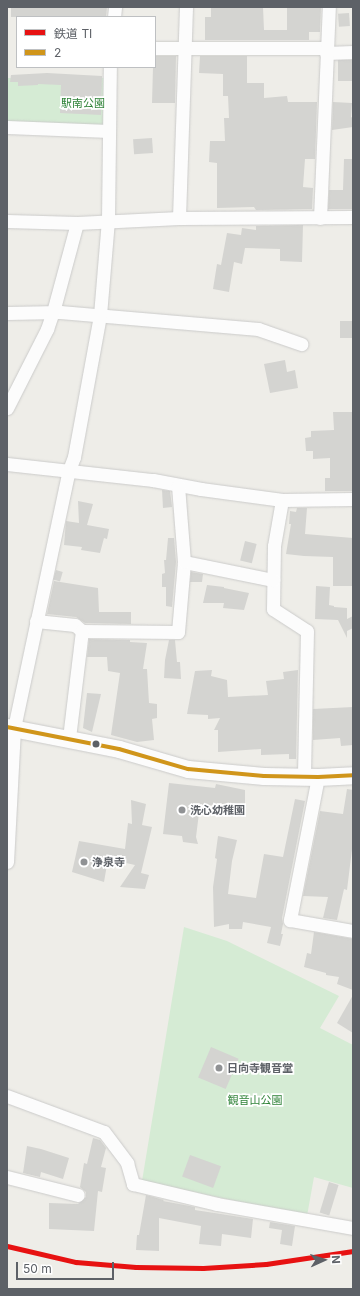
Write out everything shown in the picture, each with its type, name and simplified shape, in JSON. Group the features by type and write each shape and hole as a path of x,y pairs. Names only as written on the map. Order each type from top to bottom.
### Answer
{"street":[{"path":"179,218 186,7"},
{"path":"320,218 329,7"},
{"path":"156,48 353,52"},
{"path":"7,862 11,727 69,470 74,457 100,315 108,220 110,68"},
{"path":"7,127 109,131"},
{"path":"7,221 77,223 108,220 179,218 353,217"},
{"path":"7,408 54,312 77,223"},
{"path":"7,313 54,312 258,329 301,344"},
{"path":"7,464 69,470 282,500 353,499"},
{"path":"36,621 75,625 82,631 178,632 184,562 178,485"},
{"path":"282,500 274,546 273,609 307,631 311,777 290,920 353,931"},
{"path":"184,562 274,580"},
{"path":"69,738 82,631"},
{"path":"11,727 119,749 188,769 264,776 311,777 353,775"},
{"path":"7,1096 104,1132 127,1163 133,1184 217,1204 353,1228"},
{"path":"7,1177 78,1196"}],"green space":[{"name":"駅南公園","path":"7,78 109,78 106,129 7,123"},
{"name":"観音山公園","path":"184,927 227,941 339,996 320,1028 353,1045 353,1188 314,1177 307,1216 142,1181"}],"building":[{"path":"107,7 106,16 16,17 11,17 11,8"},
{"path":"211,7 263,7 264,30 287,30 287,7 321,7 320,32 309,32 309,40 205,40 205,17 211,17"},
{"path":"349,13 350,26 339,27 338,14"},
{"path":"156,56 176,56 175,103 152,103 153,68 156,68"},
{"path":"200,56 247,56 247,83 264,83 264,98 287,96 288,102 317,102 315,159 305,159 303,187 313,188 312,209 256,210 254,207 217,208 217,163 209,162 210,141 225,141 224,118 229,118 228,96 223,96 223,74 199,73"},
{"path":"338,60 353,60 353,81 338,81"},
{"path":"47,73 102,76 101,115 60,113 61,85 38,84 18,86 18,82 10,82 11,75"},
{"path":"333,102 352,103 351,117 353,118 353,127 332,130"},
{"path":"152,138 153,153 134,154 133,139"},
{"path":"344,159 353,159 353,209 328,209 329,190 343,190"},
{"path":"303,225 302,262 280,261 280,249 245,248 242,264 234,262 229,292 213,289 217,264 221,265 227,233 241,235 242,228 256,230 256,226"},
{"path":"340,321 353,321 353,338 340,338"},
{"path":"285,360 287,372 295,370 298,388 270,393 264,364"},
{"path":"333,412 353,412 353,491 325,491 325,478 330,478 330,458 313,459 313,451 306,451 305,438 311,437 311,431 334,430"},
{"path":"162,490 170,491 172,507 163,508"},
{"path":"78,501 93,504 87,525 109,529 107,539 104,538 100,553 81,550 82,547 64,545 66,521 79,523"},
{"path":"297,508 307,508 305,534 353,538 353,586 333,586 333,557 286,554 291,524 289,524 290,511 296,512"},
{"path":"168,538 174,538 176,562 172,607 166,606 166,587 162,587 162,574 165,573 164,560 166,560"},
{"path":"245,541 257,544 252,563 240,560"},
{"path":"56,570 63,572 60,582 53,580"},
{"path":"191,572 203,574 202,582 190,582"},
{"path":"54,581 98,588 99,612 131,612 131,624 85,623 76,617 47,614"},
{"path":"207,585 224,587 249,593 244,610 223,608 224,603 203,603"},
{"path":"316,586 330,587 329,605 347,608 347,619 353,616 353,628 347,631 347,638 338,620 315,619"},
{"path":"89,639 130,640 130,642 147,643 143,669 147,669 149,703 157,704 157,718 152,719 154,740 137,742 111,735 120,673 108,671 107,657 87,657"},
{"path":"169,640 175,640 177,662 180,662 181,679 164,678 165,660"},
{"path":"212,670 211,676 227,680 228,697 268,695 266,681 284,679 283,672 298,670 296,759 289,759 289,754 261,755 261,749 218,752 218,730 214,730 220,718 208,719 208,715 187,714 195,671"},
{"path":"87,693 101,694 92,732 83,728"},
{"path":"353,707 353,745 341,746 340,738 313,740 313,709"},
{"name":"洗心幼稚園","path":"169,783 215,788 216,784 245,790 245,807 200,805 196,837 198,844 183,842 182,836 163,834"},
{"path":"347,789 353,790 353,841 347,890 344,889 337,920 323,918 328,897 303,896 320,811 343,814"},
{"path":"295,799 305,801 282,918 283,924 281,934 283,934 280,946 267,943 271,927 243,922 242,929 229,929 229,924 214,927 213,887 217,859 215,858 218,836 237,840 232,861 228,894 256,898 264,854 283,857"},
{"path":"131,800 146,804 142,825 152,827 141,873 149,875 145,889 120,887 135,865 108,859 104,882 72,872 79,841 125,849 128,823 132,824"},
{"path":"314,932 353,939 353,990 337,984 339,977 326,975 326,973 304,967 307,953 311,954"},
{"path":"353,995 353,1033 337,1023"},
{"name":"日向寺観音堂","path":"211,1047 239,1059 226,1089 198,1077"},
{"path":"93,1138 100,1140 106,1148 101,1167 106,1168 102,1192 98,1191 94,1231 49,1229 49,1203 78,1204 86,1197 86,1192 80,1187 84,1163 87,1164"},
{"path":"27,1146 69,1158 63,1179 41,1172 40,1177 23,1173"},
{"path":"190,1155 221,1166 213,1188 182,1177"},
{"path":"329,1182 339,1185 329,1216 320,1213"},
{"path":"146,1195 164,1200 163,1201 195,1207 195,1210 253,1219 251,1238 222,1234 221,1246 199,1244 201,1226 159,1218 159,1251 136,1250 137,1235 139,1235"},
{"path":"270,1222 295,1226 292,1246 280,1244 282,1230 269,1228"}],"rail line":[{"name":"TI","path":"7,1246 76,1262 136,1267 203,1268 266,1264 353,1251"}],"transit line":[{"name":"2","path":"7,727 119,749 188,769 264,776 318,777 353,775"}],"place":[{"name":"洗心幼稚園","path":"182,810"},
{"name":"浄泉寺","path":"84,862"},
{"name":"日向寺観音堂","path":"219,1068"}]}
